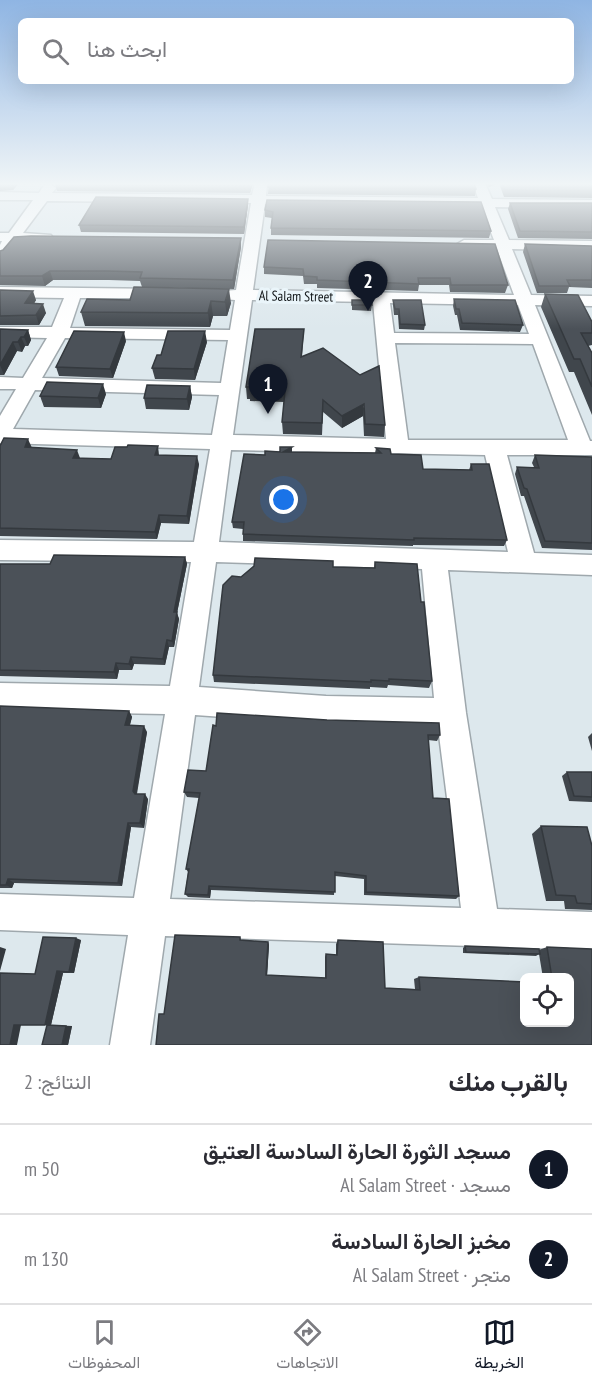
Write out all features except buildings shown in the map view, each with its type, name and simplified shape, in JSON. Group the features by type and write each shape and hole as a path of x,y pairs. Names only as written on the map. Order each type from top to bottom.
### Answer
{"street":[{"path":"130,1045 255,232"},
{"path":"74,293 59,333 0,434 398,447 587,448 539,339 498,232"},
{"path":"0,255 6,237 57,238"},
{"path":"444,244 592,246"},
{"path":"0,292 176,294"},
{"name":"Al Salam Street","path":"211,295 592,300"},
{"path":"381,298 398,447"},
{"path":"0,332 239,335"},
{"path":"386,338 539,339"},
{"path":"0,383 230,389"},
{"path":"494,448 524,564"},
{"path":"0,550 206,552 592,565"},
{"path":"434,560 451,713 482,929"},
{"path":"0,697 183,700 326,710 451,713"},
{"path":"0,912 592,931"}],"place":[{"name":"مخبز الحارة السادسة","path":"368,311"},
{"name":"مسجد الثورة الحارة السادسة العتيق","path":"268,414"}]}
